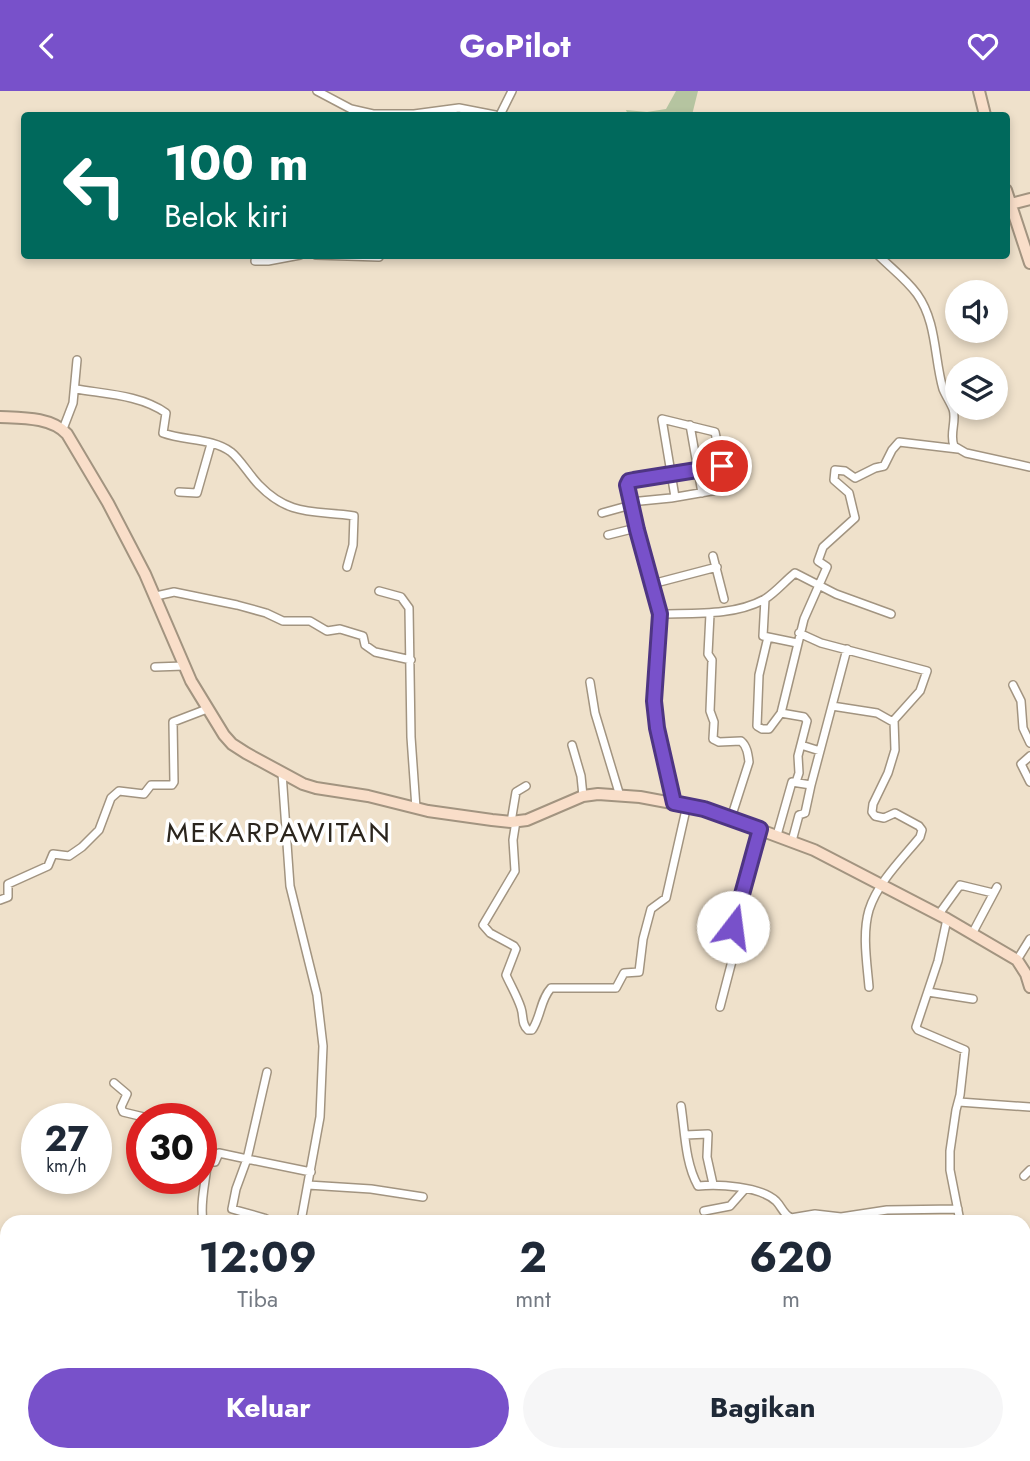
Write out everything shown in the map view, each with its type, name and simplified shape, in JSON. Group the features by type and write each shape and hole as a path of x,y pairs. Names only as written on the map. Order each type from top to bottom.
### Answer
{"street":[{"path":"317,91 351,109 369,112"},
{"path":"499,112 512,91"},
{"path":"979,91 984,112"},
{"path":"434,112 460,108 481,112"},
{"path":"1030,199 1011,204 1030,263"},
{"path":"255,261 279,259"},
{"path":"882,259 908,283 925,309 932,327 943,388 954,412 952,441 958,449"},
{"path":"63,429 76,389 77,360"},
{"path":"76,389 115,395 154,406 166,413 163,433 211,444 231,452 266,492 292,508 355,517 353,545 347,567"},
{"path":"0,417 39,420 63,429 108,503 156,596 184,666 207,709 232,744 282,773 316,788 368,796 416,808 514,821 533,818 583,796 598,794 687,805 792,841 943,916 1017,960 1030,987"},
{"path":"602,513 630,503 675,497 702,493 725,488 715,432 662,419 675,497"},
{"path":"690,425 702,493"},
{"path":"768,637 759,675 757,726 762,729 769,729 781,713 799,633 826,568 818,561 822,548 855,518 849,493 837,485 834,474 844,470 855,478 884,466 899,442 958,449 1030,467"},
{"path":"179,492 197,493 211,444"},
{"path":"674,803 657,728 654,701 660,614 627,485 634,480 722,466"},
{"path":"608,535 636,528"},
{"path":"713,556 724,599"},
{"path":"652,584 716,567"},
{"path":"660,614 710,614 739,608 765,599 795,573 819,586 891,614"},
{"path":"379,591 401,597 408,603 411,737 416,808"},
{"path":"156,596 174,592 237,605 283,621 310,621 327,631 337,629 363,636 365,645 375,652 411,660"},
{"path":"765,599 762,634 797,643"},
{"path":"710,614 708,654 712,660 710,714 714,722 713,739 719,742 741,741 747,748 748,756 731,818"},
{"path":"799,633 821,643 926,669 927,673 920,691 894,722 895,752 873,804 872,812 875,816 884,818 895,813 919,826 922,833 881,884 867,917 869,988"},
{"path":"792,841 799,815 806,813 847,649"},
{"path":"155,667 184,666"},
{"path":"590,682 595,713 620,796"},
{"path":"1013,685 1021,701 1023,729 1030,743"},
{"path":"832,706 877,713 894,722"},
{"path":"0,899 8,897 8,884 48,866 53,854 70,855 81,848 99,831 111,798 119,791 144,794 151,785 172,785 173,722 207,709"},
{"path":"781,713 806,719 798,756 799,773 796,782"},
{"path":"572,745 581,776 583,796"},
{"path":"801,745 820,751"},
{"path":"1030,756 1021,764 1030,782"},
{"path":"282,773 290,887 322,1022 320,1117 302,1215"},
{"path":"777,835 791,783 811,785"},
{"path":"526,786 516,792 513,841 515,871 483,925 490,933 516,949 506,975 523,1014 523,1025 528,1030 532,1030 538,1021 545,995 551,988 616,988 620,985 623,974 639,972 643,936 652,908 666,898 687,805"},
{"path":"720,1007 738,938 733,927 734,922 760,829"},
{"path":"959,1215 950,1170 950,1150 965,1050 916,1028 928,992 943,916 960,885 995,890 972,934"},
{"path":"1017,960 1030,939"},
{"path":"928,992 973,999"},
{"path":"253,1215 232,1209 247,1159 267,1072"},
{"path":"114,1083 127,1094 121,1110 126,1112"},
{"path":"959,1102 1030,1107"},
{"path":"681,1106 696,1185 713,1184 745,1189 775,1200 787,1215"},
{"path":"685,1135 708,1134 707,1157 713,1184"},
{"path":"217,1158 219,1153 311,1172"},
{"path":"690,1159 707,1157"},
{"path":"308,1185 371,1189 423,1197"},
{"path":"704,1211 730,1206 745,1189"},
{"path":"202,1194 202,1215"},
{"path":"854,1215 887,1210 958,1209"}],"green space":[{"path":"676,91 698,91 693,112 647,112 666,109"}],"district":[{"name":"MEKARPAWITAN","path":"279,832"}],"route":[{"path":"722,466 629,481 627,485 660,614 654,701 657,728 674,803 725,815 760,829 733,927"}]}
